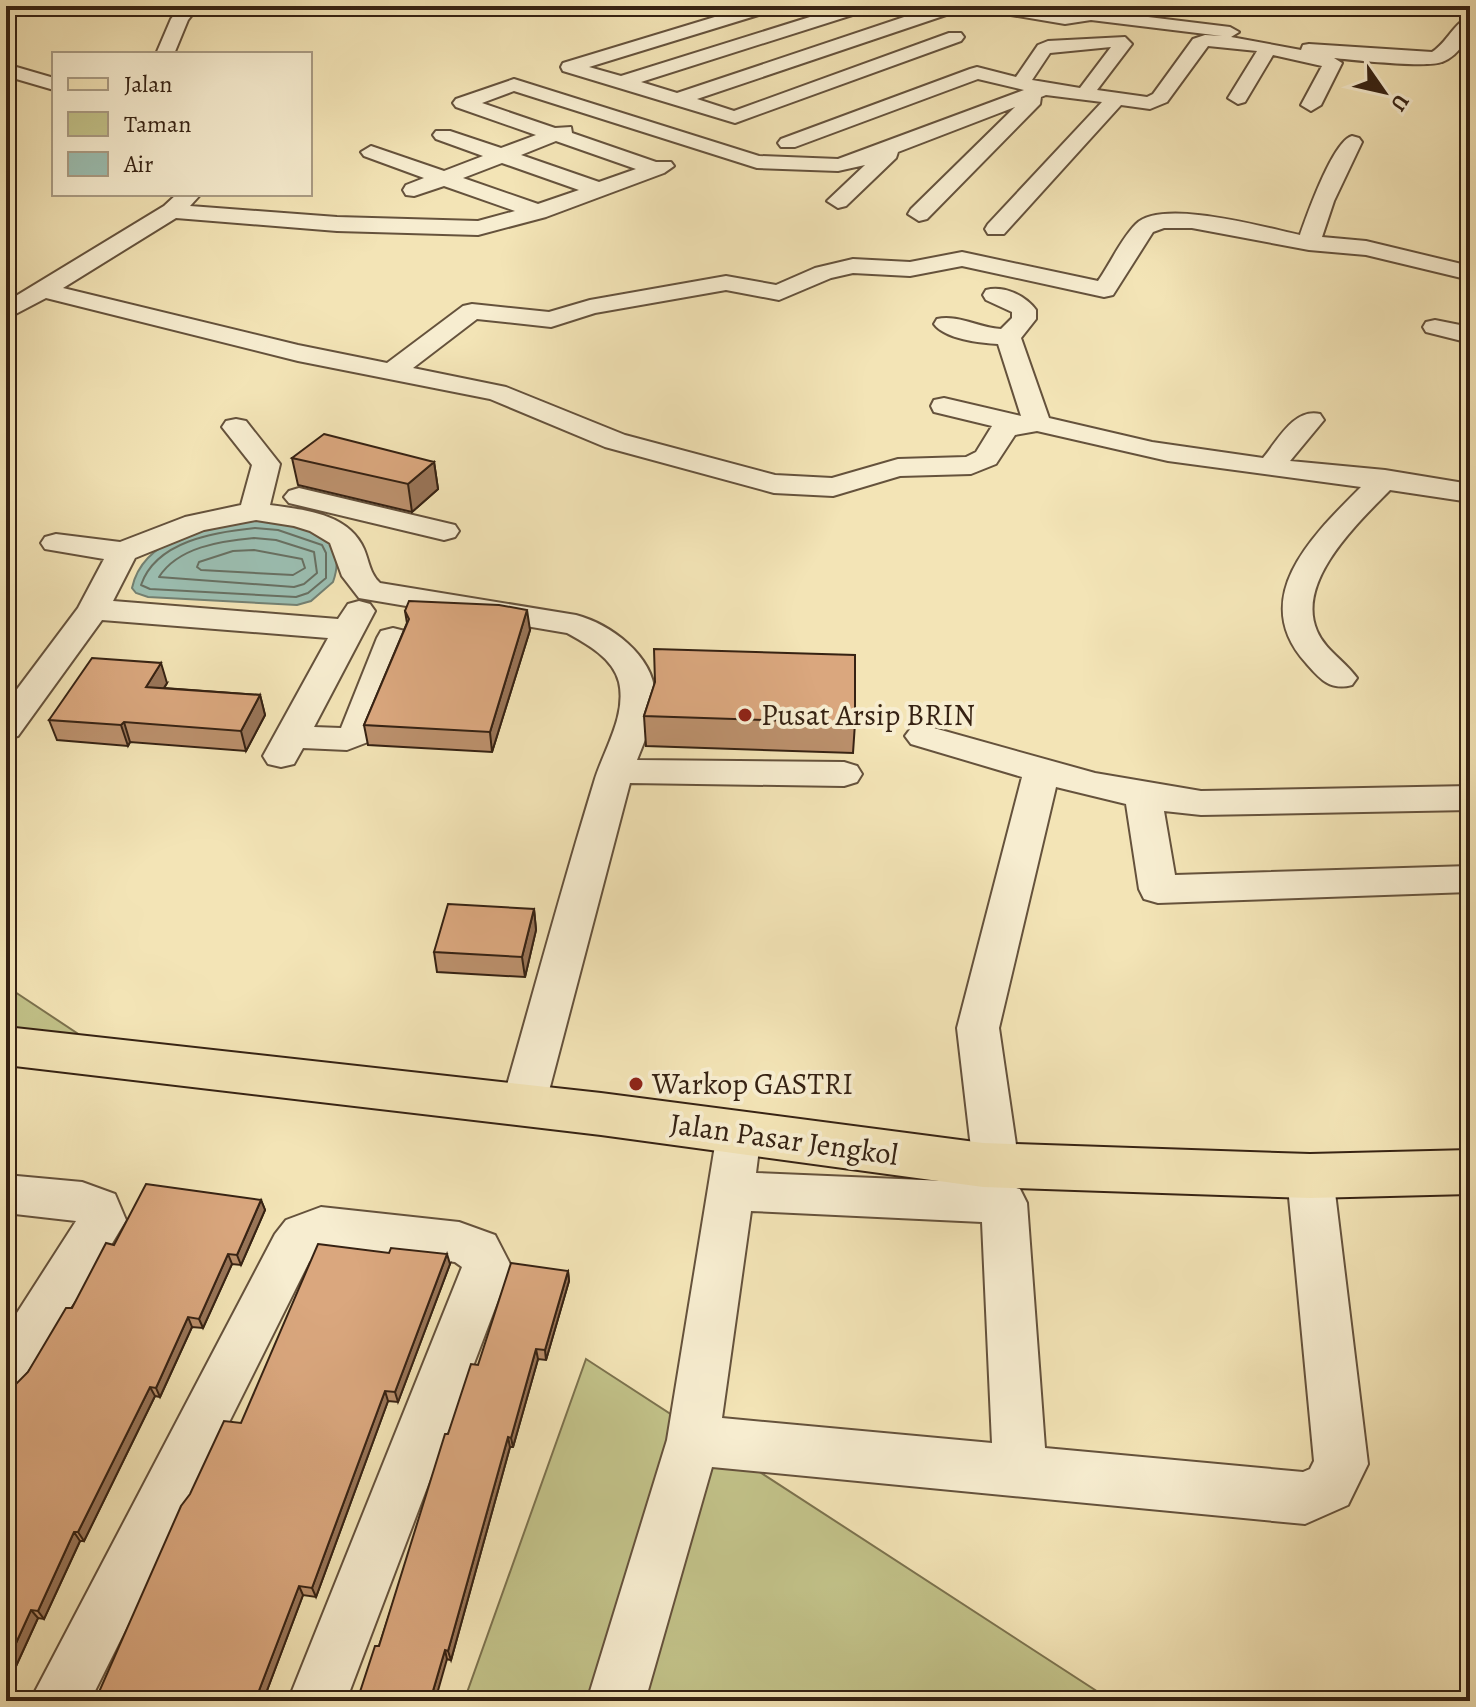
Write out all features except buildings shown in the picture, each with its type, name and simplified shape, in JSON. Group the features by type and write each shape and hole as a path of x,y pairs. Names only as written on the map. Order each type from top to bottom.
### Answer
{"main road":[{"name":"Jalan Pasar Jengkol","path":"6,1046 996,1165 1310,1176 1470,1172"}],"street":[{"path":"166,52 180,19 190,6"},
{"path":"769,6 570,67 735,117 955,37"},
{"path":"987,6 1065,19 1091,15 1174,24 1248,34 1282,44 1348,54 1436,58 1447,51 1470,22"},
{"path":"620,83 859,7"},
{"path":"414,190 610,115 671,99 943,10"},
{"path":"623,34 651,43"},
{"path":"657,169 463,103 514,85 757,162 790,153 977,73 1044,89 1150,103 1160,98 1199,43 1205,40 1268,48 1333,63 1311,105"},
{"path":"1020,84 1044,49 1054,45 1119,41 1123,44 1084,95"},
{"path":"1238,98 1268,48"},
{"path":"6,70 52,83"},
{"path":"6,86 34,77"},
{"path":"790,153 838,165 1044,89"},
{"path":"919,214 1044,89"},
{"path":"996,229 1115,100"},
{"path":"443,135 598,189"},
{"path":"1309,243 1323,201 1352,142"},
{"path":"838,201 899,145"},
{"path":"172,211 337,224 460,228 491,226 712,149"},
{"path":"371,152 538,212"},
{"path":"766,183 790,153"},
{"path":"6,312 172,211 188,196"},
{"path":"394,370 472,311 551,320 590,307 726,283 779,293 823,273 853,266 910,269 962,259 1104,290 1145,227 1161,221 1192,221 1309,243 1366,248 1470,273"},
{"path":"43,290 298,353 497,393 582,430 658,454 774,484 808,487 849,484 898,468 980,463 994,448 996,438 1027,424"},
{"path":"995,295 1017,303 1024,310 1024,319 1008,337"},
{"path":"946,324 982,336 1008,337"},
{"path":"1435,327 1470,335"},
{"path":"1008,337 1027,424"},
{"path":"944,406 1163,452 1269,468 1385,479 1470,493"},
{"path":"1269,468 1310,420"},
{"path":"236,427 266,464 258,500"},
{"path":"1340,678 1304,639 1296,612 1298,598 1325,543 1385,479"},
{"path":"258,500 335,531 347,543 360,584 370,591 576,625 604,641 624,658 636,682 637,704 615,771 523,1106"},
{"path":"56,543 123,552 258,500 444,531"},
{"path":"6,728 93,610 123,552"},
{"path":"370,591 286,746 347,739 356,734 393,638"},
{"path":"93,610 204,616 349,630"},
{"path":"923,736 1042,771 1143,794 1201,803 1470,798"},
{"path":"615,771 844,774"},
{"path":"996,1165 978,1028 1042,771"},
{"path":"1143,794 1158,889 1470,879"},
{"path":"616,1701 693,1440 739,1133"},
{"path":"693,1440 1305,1498 1329,1487 1341,1464 1310,1176"},
{"path":"730,1191 1004,1203 1020,1470"},
{"path":"6,1194 82,1202 98,1208 102,1220 6,1375"},
{"path":"59,1701 292,1248 303,1234 321,1227 459,1242 478,1250 487,1266 317,1701"}],"green space":[{"path":"6,986 113,1057 6,1046"},
{"path":"586,1359 1112,1701 464,1701"}],"water":[{"path":"254,520 301,527 326,540 334,551 337,564 333,582 311,601 297,605 148,597 132,588 139,570 164,545 199,530"}],"place":[{"name":"Pusat Arsip BRIN","path":"745,715"},
{"name":"Warkop GASTRI","path":"636,1084"}]}
